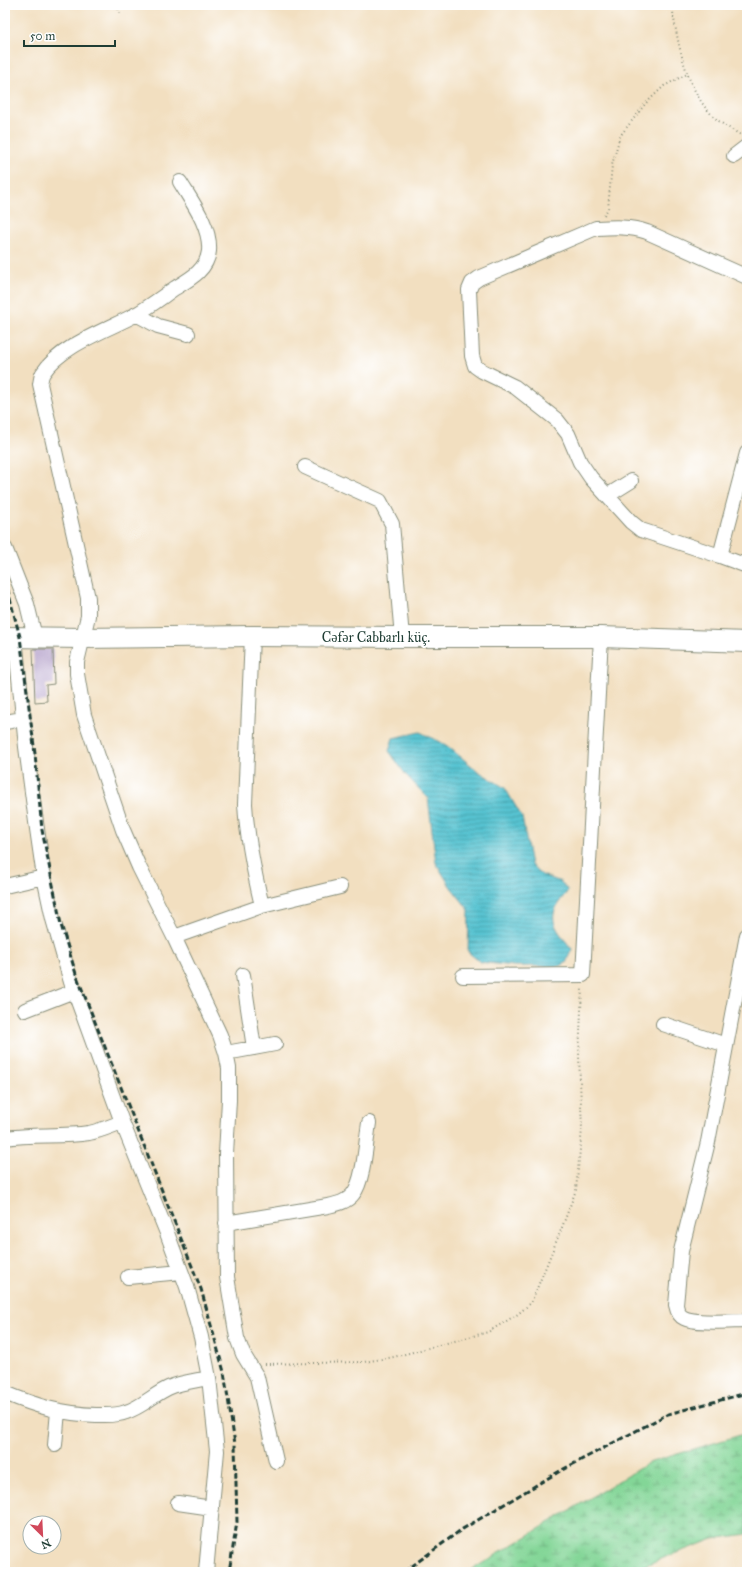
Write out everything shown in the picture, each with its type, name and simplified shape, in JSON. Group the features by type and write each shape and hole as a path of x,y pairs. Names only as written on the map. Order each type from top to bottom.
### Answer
{"street":[{"path":"734,156 747,146"},
{"path":"180,182 196,210 207,235 209,251 206,263 198,274 136,314 78,343 52,361 42,374 40,384 88,598 88,616 77,662 77,674 84,715 123,830 139,867 220,1035 226,1053 229,1068 230,1100 226,1154 227,1276 237,1338 257,1377 276,1461"},
{"path":"747,277 675,243 633,227 596,228 479,278 472,283 469,290 472,356 475,366 515,387 530,397 557,420 568,434 580,462 590,478 631,522 641,530 747,566"},
{"path":"136,314 158,326 188,334"},
{"path":"720,556 747,453"},
{"path":"305,467 380,501 392,524 402,637"},
{"path":"607,496 631,481"},
{"path":"5,548 27,604 35,637"},
{"path":"252,636 245,804 246,829 250,855 262,906"},
{"path":"463,976 583,974 601,636"},
{"name":"Cəfər Cabbarlı küç.","path":"10,637 601,636 747,642"},
{"path":"10,637 23,719 44,877 55,925 74,991 122,1122 181,1272 201,1337 209,1378 217,1451 206,1572"},
{"path":"5,722 23,719"},
{"path":"5,886 44,877"},
{"path":"174,937 262,906 340,887"},
{"path":"747,935 708,1142 681,1250 676,1305 678,1313 682,1318 692,1320 747,1321"},
{"path":"243,975 254,1048"},
{"path":"25,1010 74,991"},
{"path":"663,1024 726,1045"},
{"path":"226,1053 276,1044"},
{"path":"5,1138 89,1133 106,1129 122,1122"},
{"path":"226,1223 328,1206 344,1201 353,1195 359,1184 369,1123"},
{"path":"128,1277 181,1272"},
{"path":"5,1393 33,1404 58,1411 107,1415 125,1413 142,1406 167,1388 181,1383 209,1378"},
{"path":"55,1444 58,1411"},
{"path":"178,1503 212,1508"}],"path":[{"path":"118,5 120,13"},
{"path":"672,5 680,51 687,74 700,99 712,115 726,127 747,138"},
{"path":"596,228 608,209 612,165 620,136 646,102 664,86 687,74"},
{"path":"251,1364 364,1362 394,1357 488,1332 518,1314 531,1303 576,1190 582,1129 579,1037 583,974"}],"green space":[{"path":"747,1433 747,1534 713,1539 627,1572 468,1572 648,1463"}],"water":[{"path":"420,732 446,745 478,771 505,788 522,817 531,865 542,875 561,882 568,891 556,908 554,914 556,927 572,949 566,963 560,966 514,966 480,962 468,952 469,910 450,886 436,863 428,798 406,775 389,751 393,738"}],"building":[{"path":"33,649 53,649 54,684 46,685 47,701 35,702"}],"railway":[{"path":"5,580 20,637 35,754 42,830 61,925 76,974 201,1289 224,1372 235,1444 237,1522 229,1572"},
{"path":"404,1572 461,1530 560,1471 668,1414 747,1393"}]}
